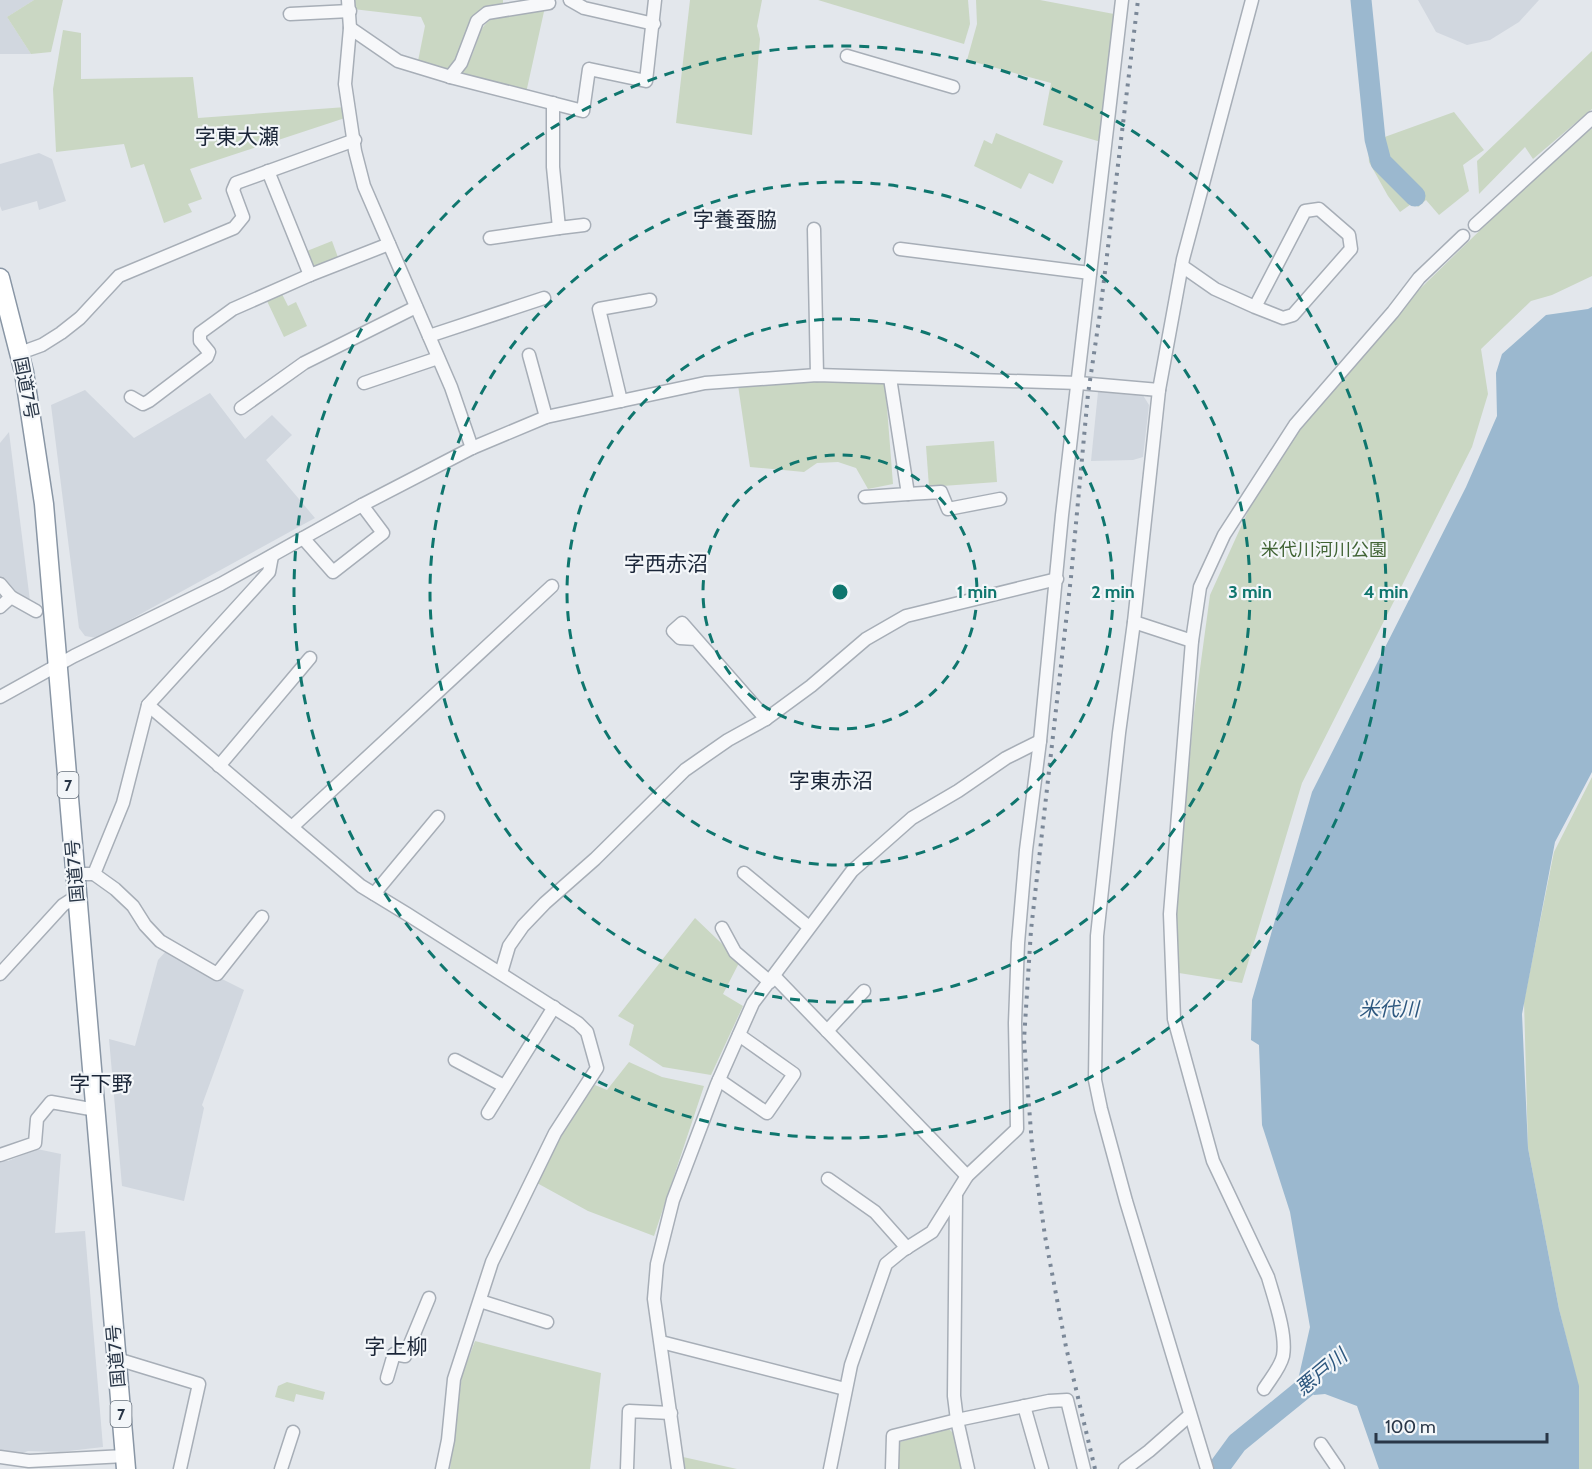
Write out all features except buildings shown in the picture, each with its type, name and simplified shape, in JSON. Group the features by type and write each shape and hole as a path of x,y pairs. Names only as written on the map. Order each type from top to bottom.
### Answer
{"highway":[{"name":"国道7号","path":"1,281 20,353 41,481 125,1463"}],"street":[{"path":"570,0 584,8 654,24"},
{"path":"350,28 398,61 450,77 583,111 589,69 646,81 656,0"},
{"path":"830,1469 851,1365 886,1264 932,1232 967,1176 1017,1129 1015,1023 1018,943 1028,830 1040,741 1062,515 1122,0"},
{"path":"1207,1469 1116,1166 1095,1080 1097,936 1159,390 1182,266 1252,0"},
{"path":"450,77 461,63 477,21 487,13 549,3"},
{"path":"290,14 349,6 350,28 345,84 355,151 364,186 451,387 472,448"},
{"path":"847,56 953,87"},
{"path":"553,103 553,167 559,228"},
{"path":"1475,225 1592,118"},
{"path":"20,353 42,345 61,333 80,318 119,276 234,228 243,217 233,190 236,183 355,140"},
{"path":"268,171 310,275"},
{"path":"1182,266 1215,289 1255,307 1282,318 1293,315 1352,249 1349,235 1319,209 1305,211 1255,307"},
{"path":"490,238 584,225"},
{"path":"814,229 817,375"},
{"path":"1264,1389 1277,1370 1283,1355 1283,1338 1273,1296 1268,1277 1213,1161 1174,1019 1170,914 1192,641 1200,587 1224,535 1295,425 1393,312 1419,278 1463,236"},
{"path":"131,397 143,404 149,401 207,357 208,352 200,341 200,333 233,309 389,244"},
{"path":"900,249 1090,273"},
{"path":"429,336 544,298"},
{"path":"621,401 600,309 650,300"},
{"path":"241,408 304,363 416,307"},
{"path":"529,355 546,417"},
{"path":"364,383 438,358"},
{"path":"0,697 58,664 272,556 472,448 546,417 705,383 817,375 1079,383 1159,390"},
{"path":"890,378 908,494"},
{"path":"865,497 940,492 948,509 1000,500"},
{"path":"303,538 333,572 383,533 363,506"},
{"path":"94,874 123,803 148,705 269,572 272,556"},
{"path":"501,974 509,946 523,926 685,770 729,740 766,719 811,686 866,639 906,616 1057,579"},
{"path":"0,584 11,597 36,611"},
{"path":"292,827 552,586"},
{"path":"0,607 11,597"},
{"path":"1134,622 1192,641"},
{"path":"696,639 766,719"},
{"path":"219,766 310,658"},
{"path":"148,705 347,876 554,1007 587,1032 597,1068 555,1133 492,1262 454,1379 448,1440 442,1469"},
{"path":"678,1469 654,1299 657,1264 673,1200 719,1080 753,1003 852,871 912,818 958,791 1006,758 1040,741"},
{"path":"374,894 438,817"},
{"path":"744,873 809,927"},
{"path":"75,874 94,874 134,906 145,925 160,941 217,974 262,917"},
{"path":"0,974 63,905 77,896"},
{"path":"722,928 735,952 772,979 827,1031 967,1176"},
{"path":"827,1031 864,991"},
{"path":"488,1113 554,1007"},
{"path":"719,1080 767,1113 794,1074 739,1035"},
{"path":"455,1060 504,1086"},
{"path":"0,1155 35,1143 37,1119 51,1102 96,1110"},
{"path":"828,1179 874,1212 907,1248"},
{"path":"956,1196 954,1396 968,1469"},
{"path":"387,1378 394,1354 405,1356 429,1298"},
{"path":"480,1301 547,1322"},
{"path":"661,1342 845,1389"},
{"path":"117,1359 199,1384 180,1469"},
{"path":"892,1469 893,1436 1024,1406 1066,1400 1084,1469"},
{"path":"1024,1406 1042,1469"},
{"path":"627,1469 629,1411 671,1413"},
{"path":"1125,1469 1191,1420"},
{"path":"281,1469 293,1432"},
{"path":"1321,1444 1338,1469"},
{"path":"0,1457 29,1461 125,1463"}],"shaded area":[{"path":"0,0 34,0 7,17 31,54 0,54"},
{"path":"1418,0 1539,0 1519,22 1490,40 1467,45 1436,32"},
{"path":"39,153 52,159 66,201 39,210 37,201 2,211 0,164"},
{"path":"85,390 134,438 210,393 245,439 272,415 292,435 266,460 315,518 97,638 85,636 79,628 51,405"},
{"path":"1098,392 1141,392 1149,405 1143,457 1133,460 1091,461"},
{"path":"9,432 30,601 9,588 0,579 0,443"},
{"path":"168,949 180,958 244,990 202,1105 204,1108 184,1201 122,1186 109,1039 135,1046 158,960"},
{"path":"37,1149 61,1154 55,1233 85,1231 103,1447 60,1452 28,1451 17,1455 0,1451 0,1160 8,1161"}],"green space":[{"path":"34,0 63,0 51,52 31,54 7,17"},
{"path":"351,0 503,0 503,4 480,11 459,59 449,72 418,61 425,26 421,17 353,9"},
{"path":"690,0 762,0 757,26 760,39 752,135 676,123"},
{"path":"818,0 968,0 970,24 964,44"},
{"path":"976,0 1040,0 1114,14 1101,142 1043,125 1051,83 967,60 977,24"},
{"path":"545,7 526,93 460,75 471,58 482,28 489,21 505,13"},
{"path":"63,30 81,33 81,79 193,77 198,118 346,107 348,117 190,169 202,199 188,204 192,212 164,223 144,164 131,168 124,144 56,152 53,89"},
{"path":"1592,51 1592,109 1533,159 1525,147 1479,194 1477,161"},
{"path":"1454,112 1484,150 1463,165 1469,191 1439,215 1426,200 1418,207 1414,202 1400,212 1369,162 1368,143"},
{"name":"米代川河川公園","path":"1592,128 1592,276 1552,295 1531,301 1481,349 1488,394 1472,447 1302,783 1242,983 1179,973 1175,907 1194,713 1210,595 1249,509 1300,426 1390,318 1543,169"},
{"path":"996,133 1063,161 1053,184 1029,173 1021,189 974,166 984,140 992,144"},
{"path":"332,241 339,260 314,270 307,251"},
{"path":"282,294 288,306 296,302 307,326 284,337 267,301"},
{"path":"817,378 885,382 893,484 868,489 856,468 838,462 817,463 804,472 750,467 738,385"},
{"path":"994,441 997,482 929,487 926,446"},
{"path":"1592,777 1592,1469 1579,1469 1579,1389 1559,1309 1528,1148 1524,1001 1554,852"},
{"path":"695,918 740,961 723,994 743,1006 711,1075 663,1067 629,1045 634,1025 618,1016"},
{"path":"629,1062 662,1077 704,1086 654,1236 588,1211 537,1183 557,1137 595,1085 607,1090"},
{"path":"475,1341 601,1373 590,1469 450,1469 462,1375"},
{"path":"287,1382 325,1392 323,1400 296,1394 294,1402 275,1397 278,1386"},
{"path":"948,1428 953,1433 961,1469 898,1469 900,1442"},
{"path":"683,1457 737,1469 684,1469"}],"water":[{"path":"1382,143 1386,160 1394,170 1400,172 1418,194 1412,199 1387,177 1375,161 1373,146"},
{"name":"米代川","path":"1592,307 1592,772 1555,842 1522,1014 1528,1148 1559,1309 1579,1386 1579,1469 1379,1469 1357,1406 1325,1394 1314,1395 1298,1380 1310,1327 1290,1212 1262,1125 1259,1045 1251,1040 1252,1000 1312,792 1466,487 1497,416 1496,373 1502,354 1546,315"}],"waterway":[{"path":"1361,0 1375,139 1381,162 1415,196"},
{"name":"悪戸川","path":"1218,1469 1237,1443 1328,1369"}],"railway":[{"path":"1095,1469 1066,1347 1045,1236 1032,1145 1024,1040 1031,930 1071,577 1088,394 1138,0"}],"district":[{"name":"字東大瀬","path":"237,136"},
{"name":"字養蚕脇","path":"735,219"},
{"name":"字西赤沼","path":"666,563"},
{"name":"字東赤沼","path":"831,780"},
{"name":"字下野","path":"101,1083"},
{"name":"字上柳","path":"396,1346"}]}
